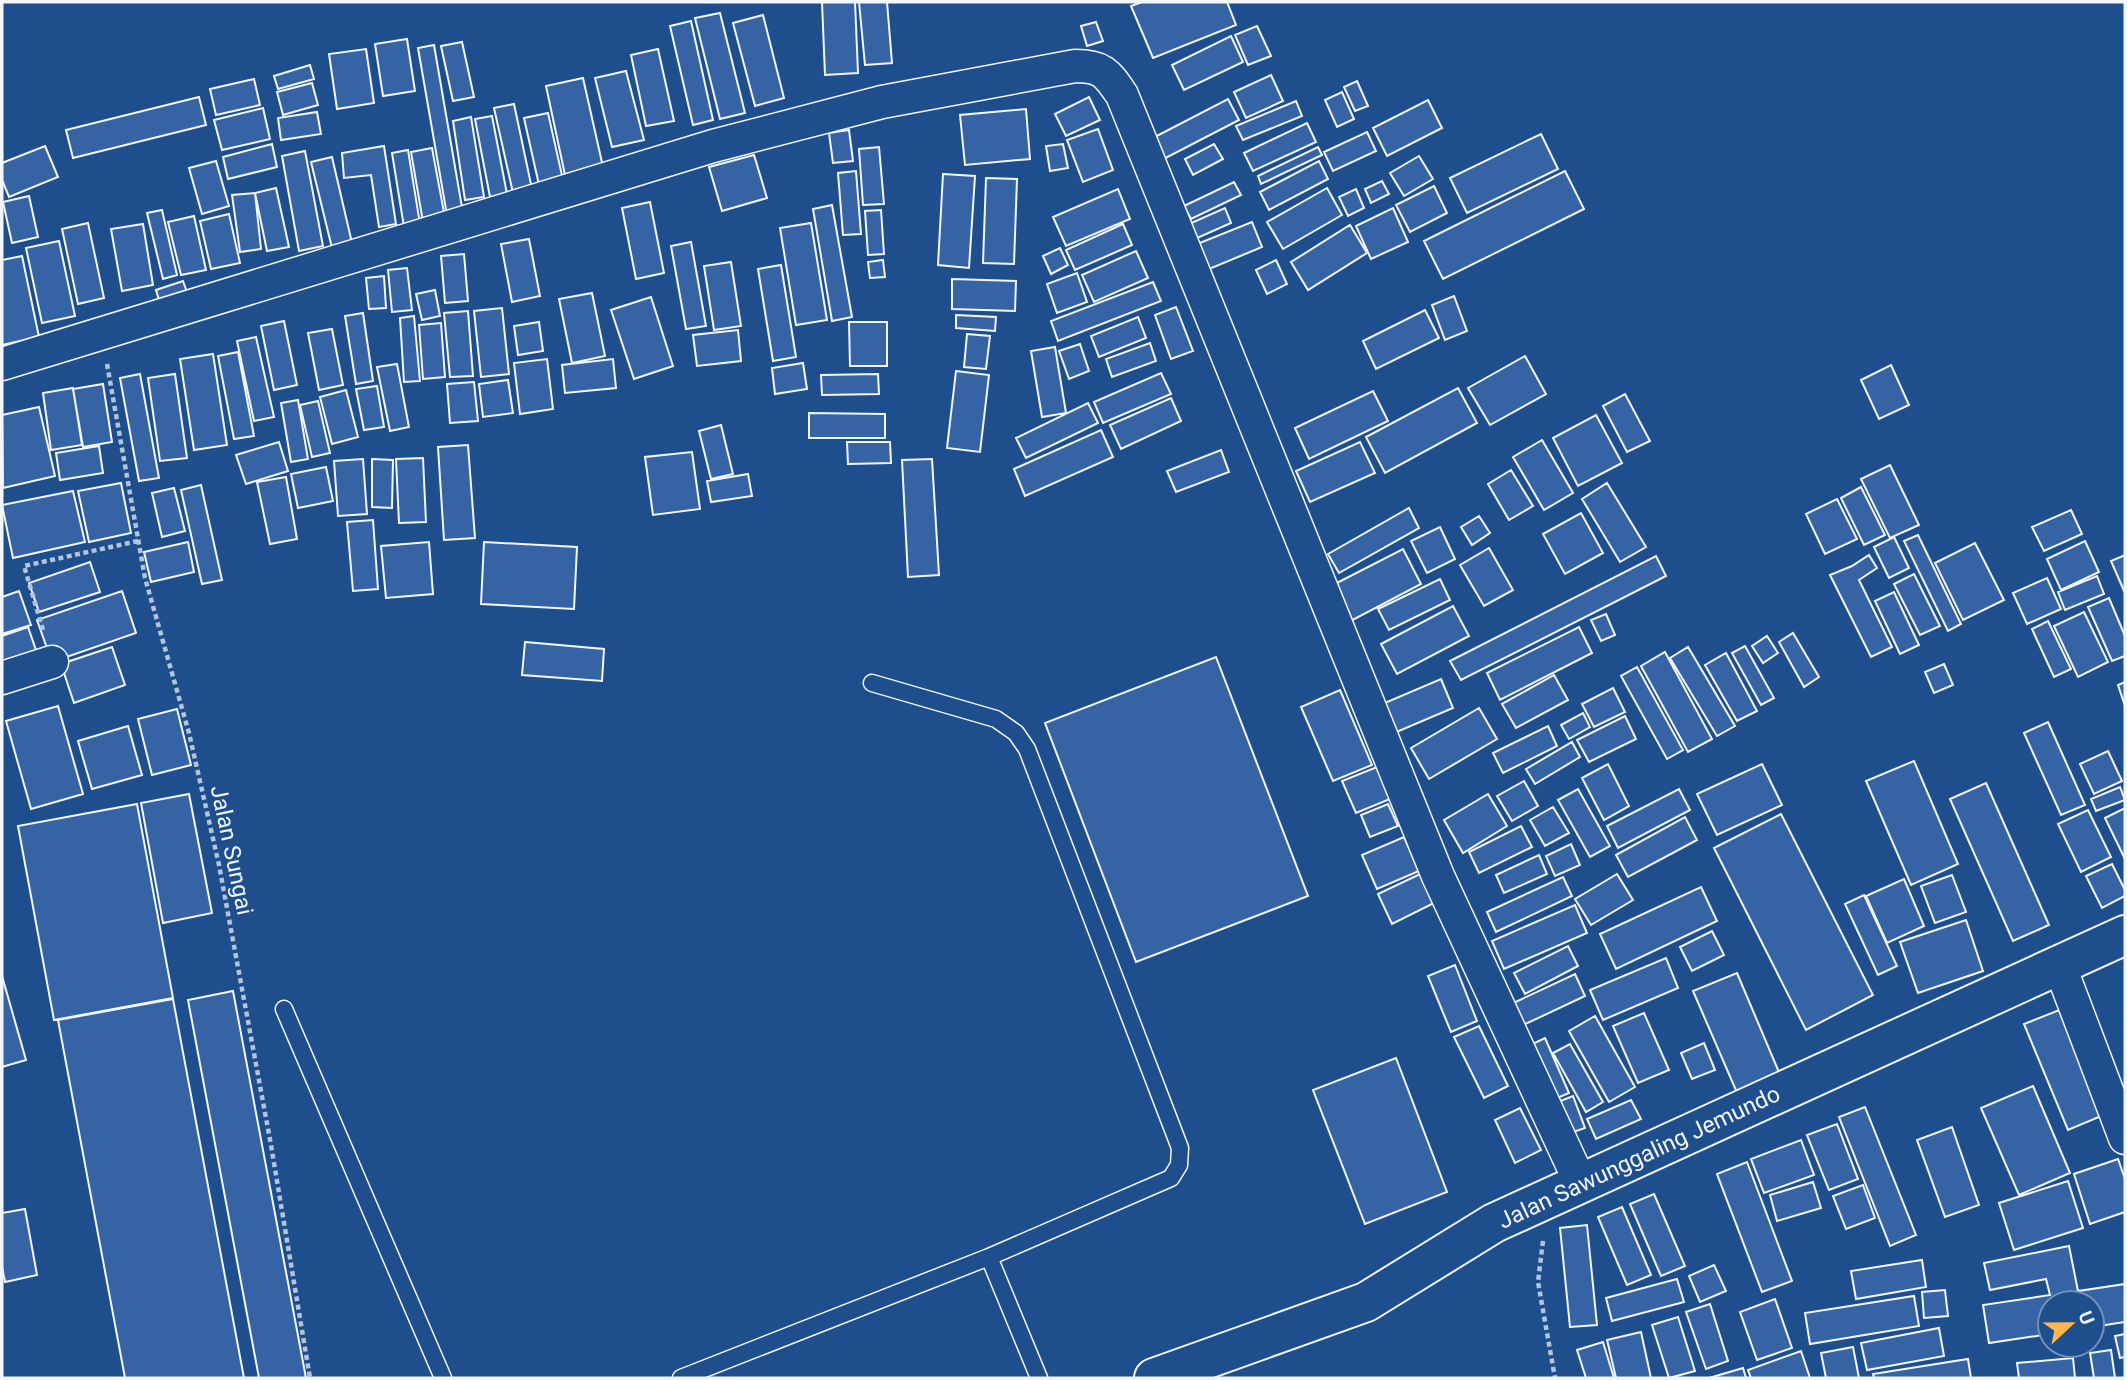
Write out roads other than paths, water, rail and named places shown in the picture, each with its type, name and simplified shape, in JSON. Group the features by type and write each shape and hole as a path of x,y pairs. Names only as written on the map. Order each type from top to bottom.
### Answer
{"main road":[{"name":"Jalan Sawunggaling Jemundo","path":"1154,1378 1366,1302 1494,1223 2125,935"}],"street":[{"path":"2,364 713,146 882,102 1075,66 1095,66 1109,75 1122,95 1565,1191"},
{"path":"2,678 51,662"},
{"path":"2059,964 2125,1138"}],"lane":[{"path":"681,1378 989,1257 1171,1178 1179,1165 1180,1147 1027,748 1016,733 996,719 872,683"},
{"path":"284,1009 443,1378"},
{"path":"989,1257 1039,1378"}]}
